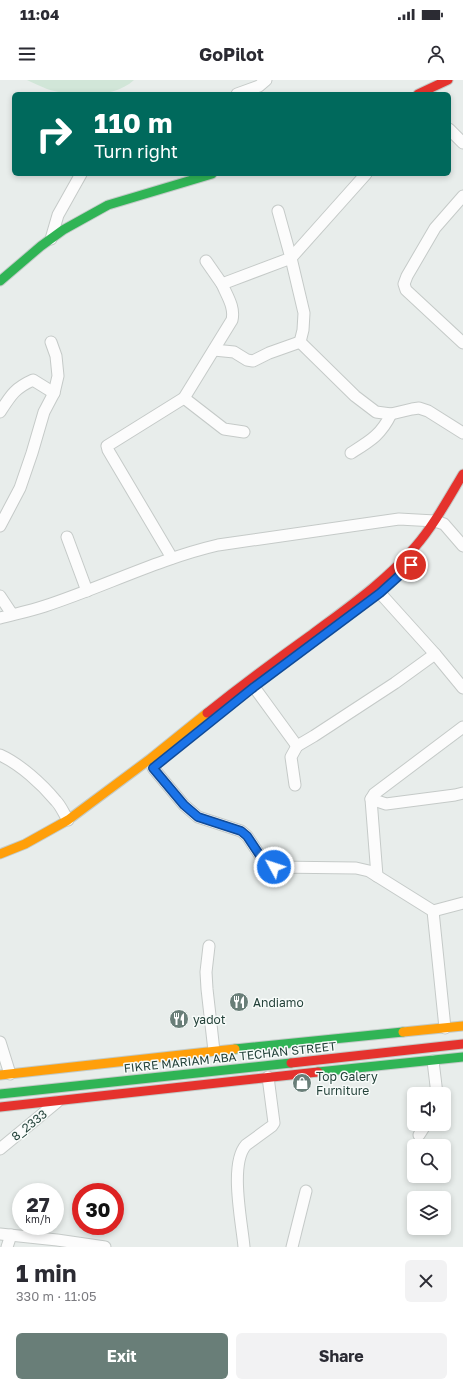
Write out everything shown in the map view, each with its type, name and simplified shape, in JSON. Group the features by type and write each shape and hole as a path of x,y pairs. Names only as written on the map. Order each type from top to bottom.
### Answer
{"main road":[{"path":"422,92 448,80"},
{"path":"0,281 63,230 108,205 205,176"},
{"path":"0,854 25,844 68,820 150,759 254,687 380,593 411,565 443,520 463,474"},
{"path":"150,770 250,679 357,601 395,568 443,520"},
{"name":"FIKRE MARIAM ABA TECHAN STREET","path":"5,1075 214,1051 463,1026"},
{"name":"FIKRE MARIAM ABA TECHAN STREET","path":"0,1094 463,1044"},
{"path":"0,1107 463,1057"}],"street":[{"path":"242,92 259,86 266,80"},
{"path":"451,131 463,143"},
{"path":"51,239 58,215 80,176"},
{"path":"222,284 291,258 364,176"},
{"path":"463,196 435,228 407,276 404,284 406,290 463,343"},
{"path":"278,211 304,313 300,342"},
{"path":"172,558 108,450 108,446 112,442 184,398 232,320 234,313 232,306 222,284 206,261"},
{"path":"0,526 4,506 20,488 44,412 54,393 58,376 56,356 51,342"},
{"path":"214,350 234,352 247,360 253,361 269,353 300,342"},
{"path":"300,342 355,396 376,412 391,414 412,408 428,410 463,432"},
{"path":"0,412 10,396 21,386 33,380 54,393"},
{"path":"184,398 224,429 244,432"},
{"path":"351,453 368,442 384,428 391,414"},
{"path":"0,618 44,607 198,549 225,544 399,519 443,520 463,546"},
{"path":"67,537 87,591"},
{"path":"380,593 435,654 463,688"},
{"path":"0,596 12,614"},
{"path":"295,784 291,757 296,746 314,736 395,683 435,654"},
{"path":"254,687 296,746"},
{"path":"377,876 371,799 374,794 463,728"},
{"path":"0,755 11,760 48,792 58,802 68,820"},
{"path":"150,770 184,805 198,817 241,831 247,836 263,860 274,867 356,868 369,871 433,912 463,903"},
{"path":"371,799 386,804 463,793"},
{"path":"433,912 445,1028"},
{"path":"209,946 206,972 214,1051"},
{"path":"0,1042 5,1075"},
{"path":"433,1061 436,1087"},
{"path":"244,1247 237,1190 240,1155 242,1149 246,1145 274,1123 268,1077"},
{"name":"8_2333","path":"0,1149 57,1102"},
{"path":"419,1135 422,1131"},
{"path":"292,1247 306,1191"},
{"path":"7,1247 5,1235 57,1240 105,1247"}],"green space":[{"path":"27,80 134,80 126,86 110,92 57,92"}],"traffic: fast":[{"path":"0,281 41,246 63,230 108,205 205,176"},
{"path":"235,1049 403,1032"},
{"path":"318,1072 463,1057"},
{"path":"0,1094 291,1063"}],"traffic: slow":[{"path":"0,854 25,844 68,820 150,759 207,713"},
{"path":"403,1032 463,1026"},
{"path":"0,1075 235,1049"}],"traffic: jam":[{"path":"422,92 448,80"},
{"path":"207,713 352,605 391,572 415,547 428,530 463,474"},
{"path":"291,1063 463,1044"},
{"path":"0,1107 318,1072"}],"place":[{"name":"Andiamo","path":"239,1002"},
{"name":"yadot","path":"179,1019"},
{"name":"Top Galery Furniture","path":"302,1083"}],"route":[{"path":"274,867 263,860 247,836 241,831 198,817 184,805 153,768 254,687 380,593 411,565"}]}
